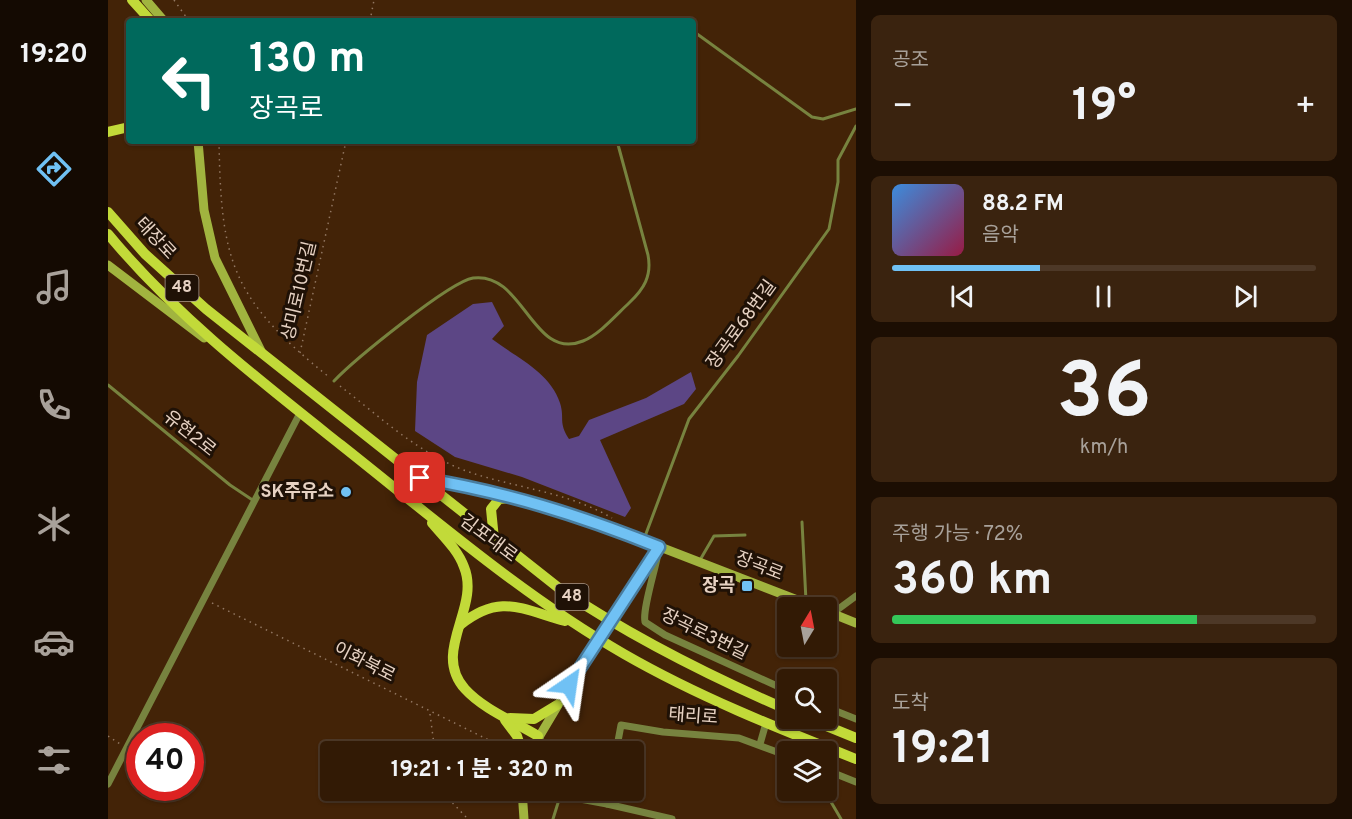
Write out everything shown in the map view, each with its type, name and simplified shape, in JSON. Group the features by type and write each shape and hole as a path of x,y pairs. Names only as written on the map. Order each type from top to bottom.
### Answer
{"main road":[{"path":"132,0 148,18"},
{"path":"108,132 126,128"},
{"name":"태장로","path":"108,212 172,280 264,355"},
{"name":"태장로","path":"108,234 133,264 232,357"},
{"name":"김포대로","path":"264,355 560,589 684,664 777,705"},
{"name":"김포대로","path":"232,357 418,506 573,623 624,654 679,683 806,741"},
{"path":"420,478 524,499"},
{"path":"494,539 491,516 494,503 506,498 524,499"},
{"path":"418,506 459,555 465,568 468,590 452,648 454,669 460,683 472,695 538,736"},
{"path":"460,625 476,612 497,605 519,607 573,623"},
{"path":"503,715 534,719 557,705"},
{"path":"503,715 519,741"},
{"path":"833,729 855,738"},
{"name":"김포대로","path":"837,753 855,759"}],"street":[{"path":"146,0 161,18"},
{"name":"김포대로","path":"198,144 204,210 215,258 264,355"},
{"name":"김포대로","path":"108,265 232,357"},
{"path":"139,723 300,412"},
{"name":"장곡로","path":"524,499 580,516 791,597"},
{"path":"536,741 659,547"},
{"name":"장곡로3번길","path":"659,547 655,576 644,610 645,622 665,635 777,686"},
{"path":"837,608 855,596"},
{"path":"837,615 855,623"},
{"path":"837,712 855,719"},
{"path":"760,744 766,723"},
{"name":"태리로","path":"618,741 621,725 663,732 732,737 760,744 777,751"},
{"path":"538,736 541,741"},
{"path":"108,784 126,748"},
{"path":"837,775 855,782"},
{"path":"523,801 524,819"},
{"path":"591,801 672,819"}],"lane":[{"path":"696,33 812,117 823,119 855,109"},
{"name":"장곡로68번길","path":"643,541 689,418 738,356 829,229 838,182 838,160 855,126"},
{"path":"334,381 368,349 453,287 471,279 488,279 506,288 538,327 552,340 570,344 586,340 629,303 645,284 649,264 618,144"},
{"name":"유현2로","path":"108,385 230,485 254,501"},
{"name":"장곡로","path":"802,522 806,597"},
{"name":"장곡로","path":"699,561 714,536 745,535"},
{"path":"552,819 558,801"},
{"path":"830,801 841,819"}],"path":[{"path":"174,0 187,18"},
{"path":"371,18 374,0"},
{"name":"상미로10번길","path":"219,144 221,212 230,256 253,304 269,325 300,354"},
{"name":"상미로10번길","path":"300,354 345,144"},
{"path":"300,354 428,453 466,471 551,493 613,519"},
{"name":"이화북로","path":"203,598 489,741"},
{"path":"430,713 434,741"},
{"path":"108,736 126,748"},
{"path":"451,801 468,819"}],"shaded area":[{"path":"492,302 504,326 492,339 532,366 549,383 560,403 564,428 569,439 579,436 589,420 646,398 691,372 696,389 684,404 600,440 631,508 625,517 522,477 455,457 415,431 417,382 427,335 473,304"}],"place":[{"name":"SK주유소","path":"346,492"},
{"name":"장곡","path":"747,586"}],"route":[{"path":"420,478 482,489 551,506 659,547 569,685"}]}
